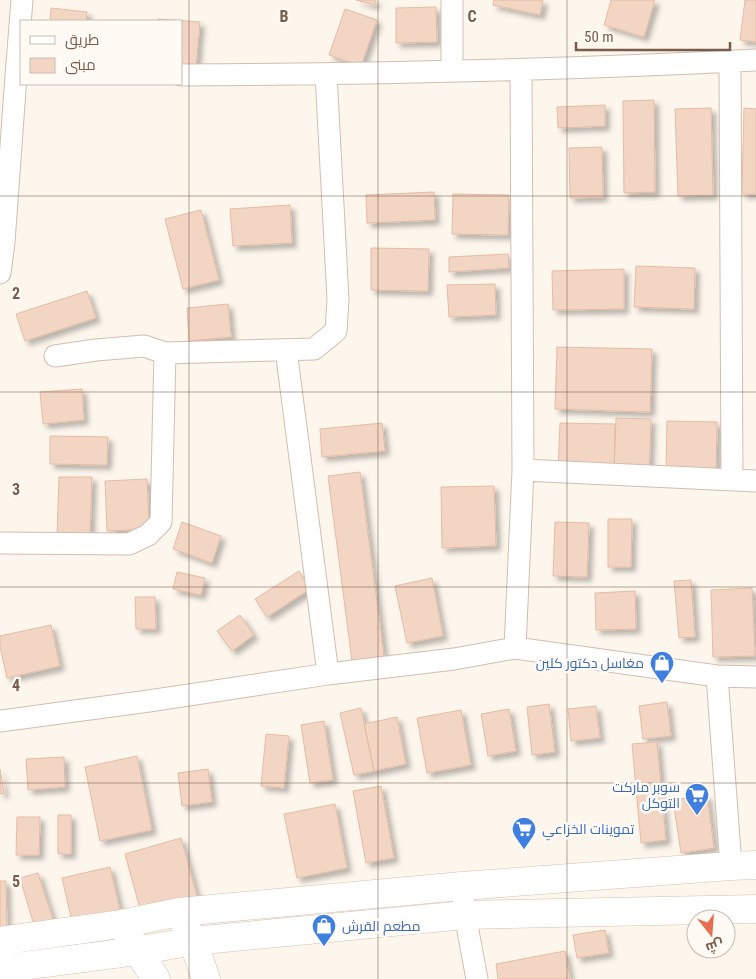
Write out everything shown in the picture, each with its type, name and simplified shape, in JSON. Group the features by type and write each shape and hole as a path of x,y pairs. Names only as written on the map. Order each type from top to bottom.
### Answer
{"street":[{"path":"21,20 22,0"},
{"path":"452,0 452,71"},
{"path":"0,273 20,51"},
{"path":"182,75 521,70 756,60"},
{"path":"730,62 732,480"},
{"path":"515,648 523,470 521,70"},
{"path":"55,356 144,346 165,353 314,350 336,331 338,299 326,74"},
{"path":"286,350 328,674"},
{"path":"0,543 129,544 148,535 161,522 165,353"},
{"path":"523,470 756,480"},
{"path":"0,720 149,701 328,674 454,659 515,648 717,676 756,677"},
{"path":"0,941 121,924 179,912 462,886 743,866 717,676"},
{"path":"462,886 465,915 477,979"},
{"path":"0,969 137,951 192,941 465,915 756,909"},
{"path":"179,912 206,979"},
{"path":"121,924 156,979"}],"building":[{"path":"356,0 376,0 375,5"},
{"path":"494,0 543,0 540,15 493,5"},
{"path":"611,0 655,0 644,37 604,25"},
{"path":"745,0 756,0 756,42 740,40"},
{"path":"436,7 437,42 396,43 396,8"},
{"path":"51,8 87,12 86,20 50,20"},
{"path":"345,9 377,20 361,66 329,55"},
{"path":"182,21 200,22 196,66 182,65"},
{"path":"654,100 655,192 624,193 623,101"},
{"path":"605,105 605,126 558,128 557,107"},
{"path":"711,108 713,195 678,196 675,109"},
{"path":"744,108 756,109 756,194 742,194"},
{"path":"602,147 603,197 570,198 569,148"},
{"path":"434,192 435,220 367,223 366,195"},
{"path":"453,194 509,195 508,235 452,234"},
{"path":"290,205 292,243 233,246 230,209"},
{"path":"201,210 219,280 183,289 165,219"},
{"path":"371,248 429,249 428,291 371,290"},
{"path":"508,254 509,268 449,272 449,257"},
{"path":"636,266 695,268 694,309 634,307"},
{"path":"624,269 624,309 553,310 552,271"},
{"path":"495,284 496,315 449,317 447,285"},
{"path":"87,291 96,318 25,341 16,314"},
{"path":"228,304 231,337 189,341 187,308"},
{"path":"557,347 652,349 650,412 555,409"},
{"path":"82,389 84,420 43,424 40,392"},
{"path":"616,418 651,419 649,474 614,473"},
{"path":"667,421 717,422 716,471 666,470"},
{"path":"382,423 385,451 322,457 320,429"},
{"path":"560,423 615,424 614,471 558,470"},
{"path":"50,436 108,437 107,465 50,464"},
{"path":"360,472 384,656 352,661 328,476"},
{"path":"59,477 92,477 90,535 57,534"},
{"path":"147,479 149,529 107,531 105,481"},
{"path":"494,486 496,546 442,548 441,487"},
{"path":"608,519 632,519 631,567 608,567"},
{"path":"182,522 221,536 212,563 173,549"},
{"path":"555,522 589,523 587,577 553,576"},
{"path":"299,571 310,589 267,617 255,599"},
{"path":"177,572 205,578 201,595 173,589"},
{"path":"432,578 443,636 407,643 395,586"},
{"path":"691,580 695,637 679,638 674,581"},
{"path":"752,588 755,656 713,657 711,590"},
{"path":"635,591 636,629 596,630 595,593"},
{"path":"135,597 155,597 156,629 136,629"},
{"path":"240,615 254,635 232,651 217,631"},
{"path":"51,625 60,666 7,678 0,646 0,636"},
{"path":"667,702 671,736 643,739 639,706"},
{"path":"549,704 555,752 532,755 527,707"},
{"path":"596,706 600,738 571,741 568,709"},
{"path":"361,708 374,771 354,775 340,713"},
{"path":"509,709 516,751 488,756 481,714"},
{"path":"461,710 471,765 427,773 417,718"},
{"path":"397,717 406,764 374,771 364,724"},
{"path":"324,721 333,780 310,783 301,725"},
{"path":"266,734 289,736 284,788 261,786"},
{"path":"657,742 666,840 641,843 632,744"},
{"path":"137,756 152,830 100,841 85,767"},
{"path":"64,757 65,787 28,790 26,759"},
{"path":"0,769 4,793 0,794"},
{"path":"208,769 212,802 182,806 178,773"},
{"path":"381,786 394,858 366,863 353,791"},
{"path":"707,795 714,848 681,853 673,800"},
{"path":"335,804 347,868 297,878 284,814"},
{"path":"58,815 71,815 71,854 58,854"},
{"path":"17,817 40,817 39,855 16,855"},
{"path":"181,838 197,896 141,912 125,854"},
{"path":"110,867 120,910 72,921 62,878"},
{"path":"38,873 53,920 34,925 20,878"},
{"path":"0,881 6,881 7,934 0,934"},
{"path":"605,930 609,953 577,958 573,935"},
{"path":"565,951 570,979 498,979 496,964"}],"place":[{"name":"مغاسل دكتور كلين","path":"662,684"},
{"name":"سوبر ماركت التوكل","path":"697,816"},
{"name":"تموينات الخزاعي","path":"524,850"},
{"name":"مطعم القرش","path":"324,947"}]}
